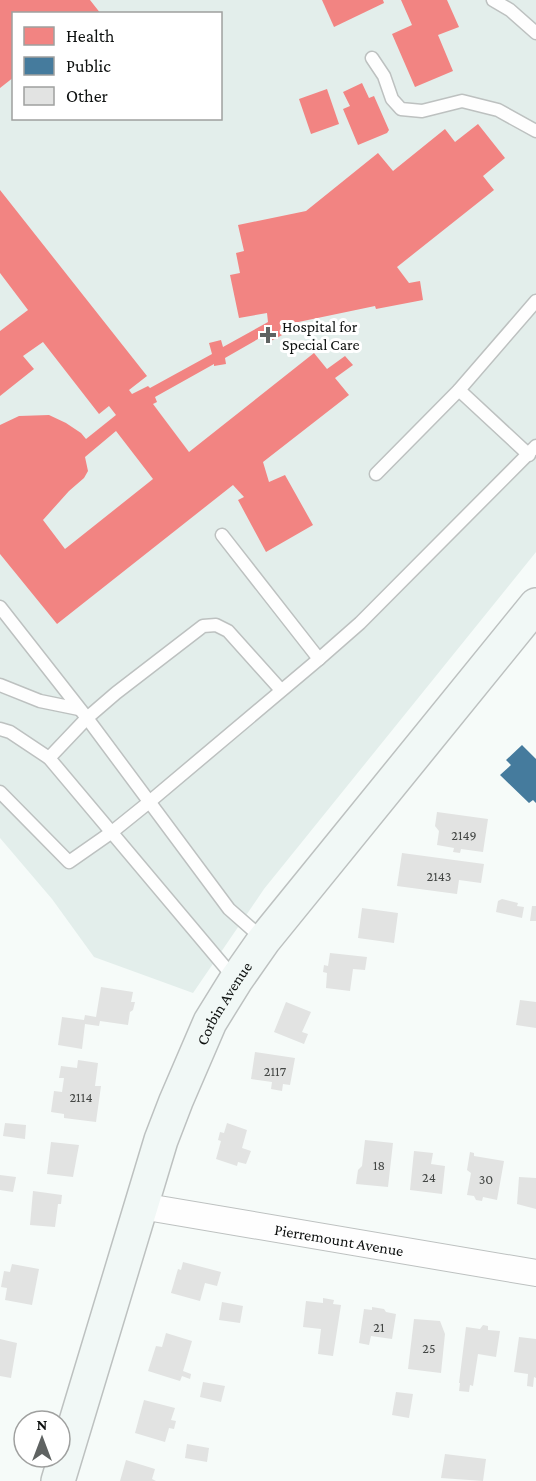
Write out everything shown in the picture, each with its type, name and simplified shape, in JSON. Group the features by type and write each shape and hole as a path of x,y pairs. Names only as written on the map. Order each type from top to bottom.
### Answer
{"main road":[{"name":"Corbin Avenue","path":"58,1481 161,1140 190,1065 210,1022 264,940 536,605"}],"street":[{"name":"Pierremount Avenue","path":"141,1206 536,1274"}],"lane":[{"path":"493,0 510,10 536,33"},
{"path":"372,58 384,76 392,99 402,109 422,111 462,101 498,110 536,131"},
{"path":"376,474 459,390 536,301"},
{"path":"0,792 69,862 112,832 319,659 360,622 532,450 459,390"},
{"path":"222,535 319,659"},
{"path":"0,607 229,909 264,940"},
{"path":"49,758 83,714 116,693 203,626 216,625 228,631 281,690"},
{"path":"0,685 40,701 83,714"},
{"path":"0,729 10,732 49,758 236,980"}],"shaded area":[{"name":"Hospital for Special Care","path":"0,0 536,0 536,552 264,889 193,993 94,957 52,899 0,838"}],"building: Health":[{"path":"0,0 90,0 99,12 12,12 12,79 0,88"},
{"path":"322,0 383,0 384,3 334,27"},
{"path":"401,0 447,0 459,27 438,35 453,71 415,87 392,34 412,25"},
{"path":"362,83 369,98 374,96 389,130 387,133 358,145 343,109 350,106 343,92"},
{"path":"327,89 339,124 311,134 299,99"},
{"path":"478,124 505,158 483,176 494,190 397,267 409,283 420,281 423,300 376,309 375,306 284,325 286,333 269,342 265,335 225,358 226,364 214,366 214,364 155,397 157,402 153,404 189,452 314,353 327,369 345,356 353,365 335,378 349,395 263,462 269,482 285,475 313,525 266,552 238,500 244,497 233,485 57,624 0,554 0,425 19,416 49,415 66,423 86,439 116,415 109,406 99,414 43,342 23,356 34,369 0,396 0,331 28,310 0,273 0,190 147,376 129,390 132,394 148,386 150,388 212,354 209,343 221,340 223,347 268,322 267,313 239,318 230,275 240,273 236,253 244,251 238,225 306,211 378,153 393,171 445,129 455,142","holes":["116,431 153,479 65,549 43,520 84,478 88,471 85,457"]}],"building: Public":[{"path":"522,745 536,759 536,803 533,800 529,803 500,775 511,765 506,760"}],"building: Other":[{"path":"437,812 488,819 483,852 461,849 460,853 453,852 454,848 437,845 439,831 435,826"},
{"path":"402,853 484,864 481,883 459,880 457,894 397,886"},
{"path":"502,899 524,907 522,918 496,912 498,901"},
{"path":"532,906 536,906 536,921 530,921"},
{"path":"362,908 398,913 394,943 358,938"},
{"path":"330,953 367,957 365,970 353,969 350,991 326,988 327,973 323,972 324,965 328,966"},
{"path":"101,987 133,992 131,1002 135,1002 130,1012 128,1025 100,1021 99,1026 85,1024 82,1049 58,1045 62,1017 84,1020 85,1015 96,1017"},
{"path":"520,1000 536,1002 536,1028 516,1025"},
{"path":"286,1002 311,1012 302,1032 308,1034 304,1044 274,1032"},
{"path":"255,1052 295,1058 290,1085 283,1084 282,1091 271,1089 272,1082 251,1079"},
{"path":"78,1060 98,1063 95,1086 101,1086 96,1122 64,1118 64,1114 51,1112 54,1091 62,1092 64,1078 59,1078 61,1066 77,1068"},
{"path":"5,1123 26,1125 25,1139 3,1136"},
{"path":"227,1123 247,1130 242,1148 251,1151 246,1164 238,1162 237,1166 216,1159 221,1141 218,1140 220,1132 224,1133"},
{"path":"365,1140 393,1143 388,1187 356,1184 358,1170 362,1166"},
{"path":"51,1142 79,1145 73,1177 47,1174"},
{"path":"414,1151 433,1153 431,1164 445,1166 442,1194 410,1190"},
{"path":"470,1152 474,1153 474,1156 504,1161 497,1200 483,1197 482,1201 476,1200 474,1196 467,1195 471,1173 467,1170"},
{"path":"0,1175 16,1177 13,1192 0,1190"},
{"path":"519,1177 536,1178 536,1209 517,1204"},
{"path":"33,1191 62,1195 61,1204 58,1204 55,1227 30,1225"},
{"path":"183,1262 221,1272 217,1286 205,1283 200,1301 171,1293 178,1269 181,1270"},
{"path":"12,1264 39,1269 32,1305 5,1300 7,1288 1,1287 4,1271 10,1272"},
{"path":"323,1298 334,1300 333,1304 341,1305 333,1356 318,1354 321,1329 303,1327 306,1301 323,1303"},
{"path":"222,1302 243,1306 240,1323 219,1320"},
{"path":"372,1307 396,1314 392,1339 371,1336 369,1345 359,1343 364,1309 372,1310"},
{"path":"414,1319 440,1321 445,1334 441,1373 408,1369"},
{"path":"483,1325 488,1326 488,1330 500,1331 496,1357 478,1354 473,1386 470,1385 469,1392 459,1391 466,1327 480,1329"},
{"path":"166,1333 192,1341 183,1371 191,1374 190,1379 182,1376 180,1381 148,1371 156,1346 162,1347"},
{"path":"519,1337 536,1339 536,1378 534,1377 533,1387 527,1386 528,1374 514,1372"},
{"path":"0,1339 17,1343 11,1378 0,1376"},
{"path":"203,1382 225,1386 221,1402 200,1397"},
{"path":"396,1392 413,1394 409,1418 392,1415"},
{"path":"144,1400 175,1408 171,1420 176,1421 174,1429 169,1428 165,1442 135,1433"},
{"path":"187,1444 209,1448 207,1462 185,1458"},
{"path":"445,1454 486,1459 483,1481 441,1478"},
{"path":"126,1460 155,1469 152,1479 156,1481 120,1481"}],"place":[{"name":"Hospital for Special Care","path":"268,335"}]}
